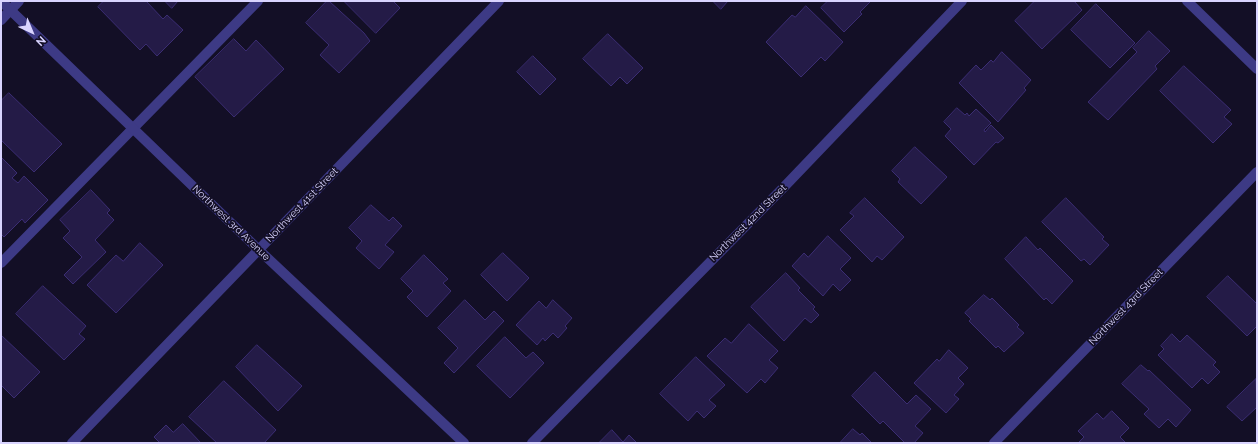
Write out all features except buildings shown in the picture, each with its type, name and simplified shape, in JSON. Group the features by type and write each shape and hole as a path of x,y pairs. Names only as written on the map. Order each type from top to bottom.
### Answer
{"street":[{"name":"Northwest 3rd Avenue","path":"1,1 259,250 464,443"},
{"path":"1,20 19,1"},
{"path":"1,263 258,1"},
{"name":"Northwest 41st Street","path":"72,443 498,1"},
{"name":"Northwest 42nd Street","path":"532,443 784,186 962,1"},
{"path":"1188,1 1257,69"},
{"name":"Northwest 43rd Street","path":"994,443 1257,172"}]}
